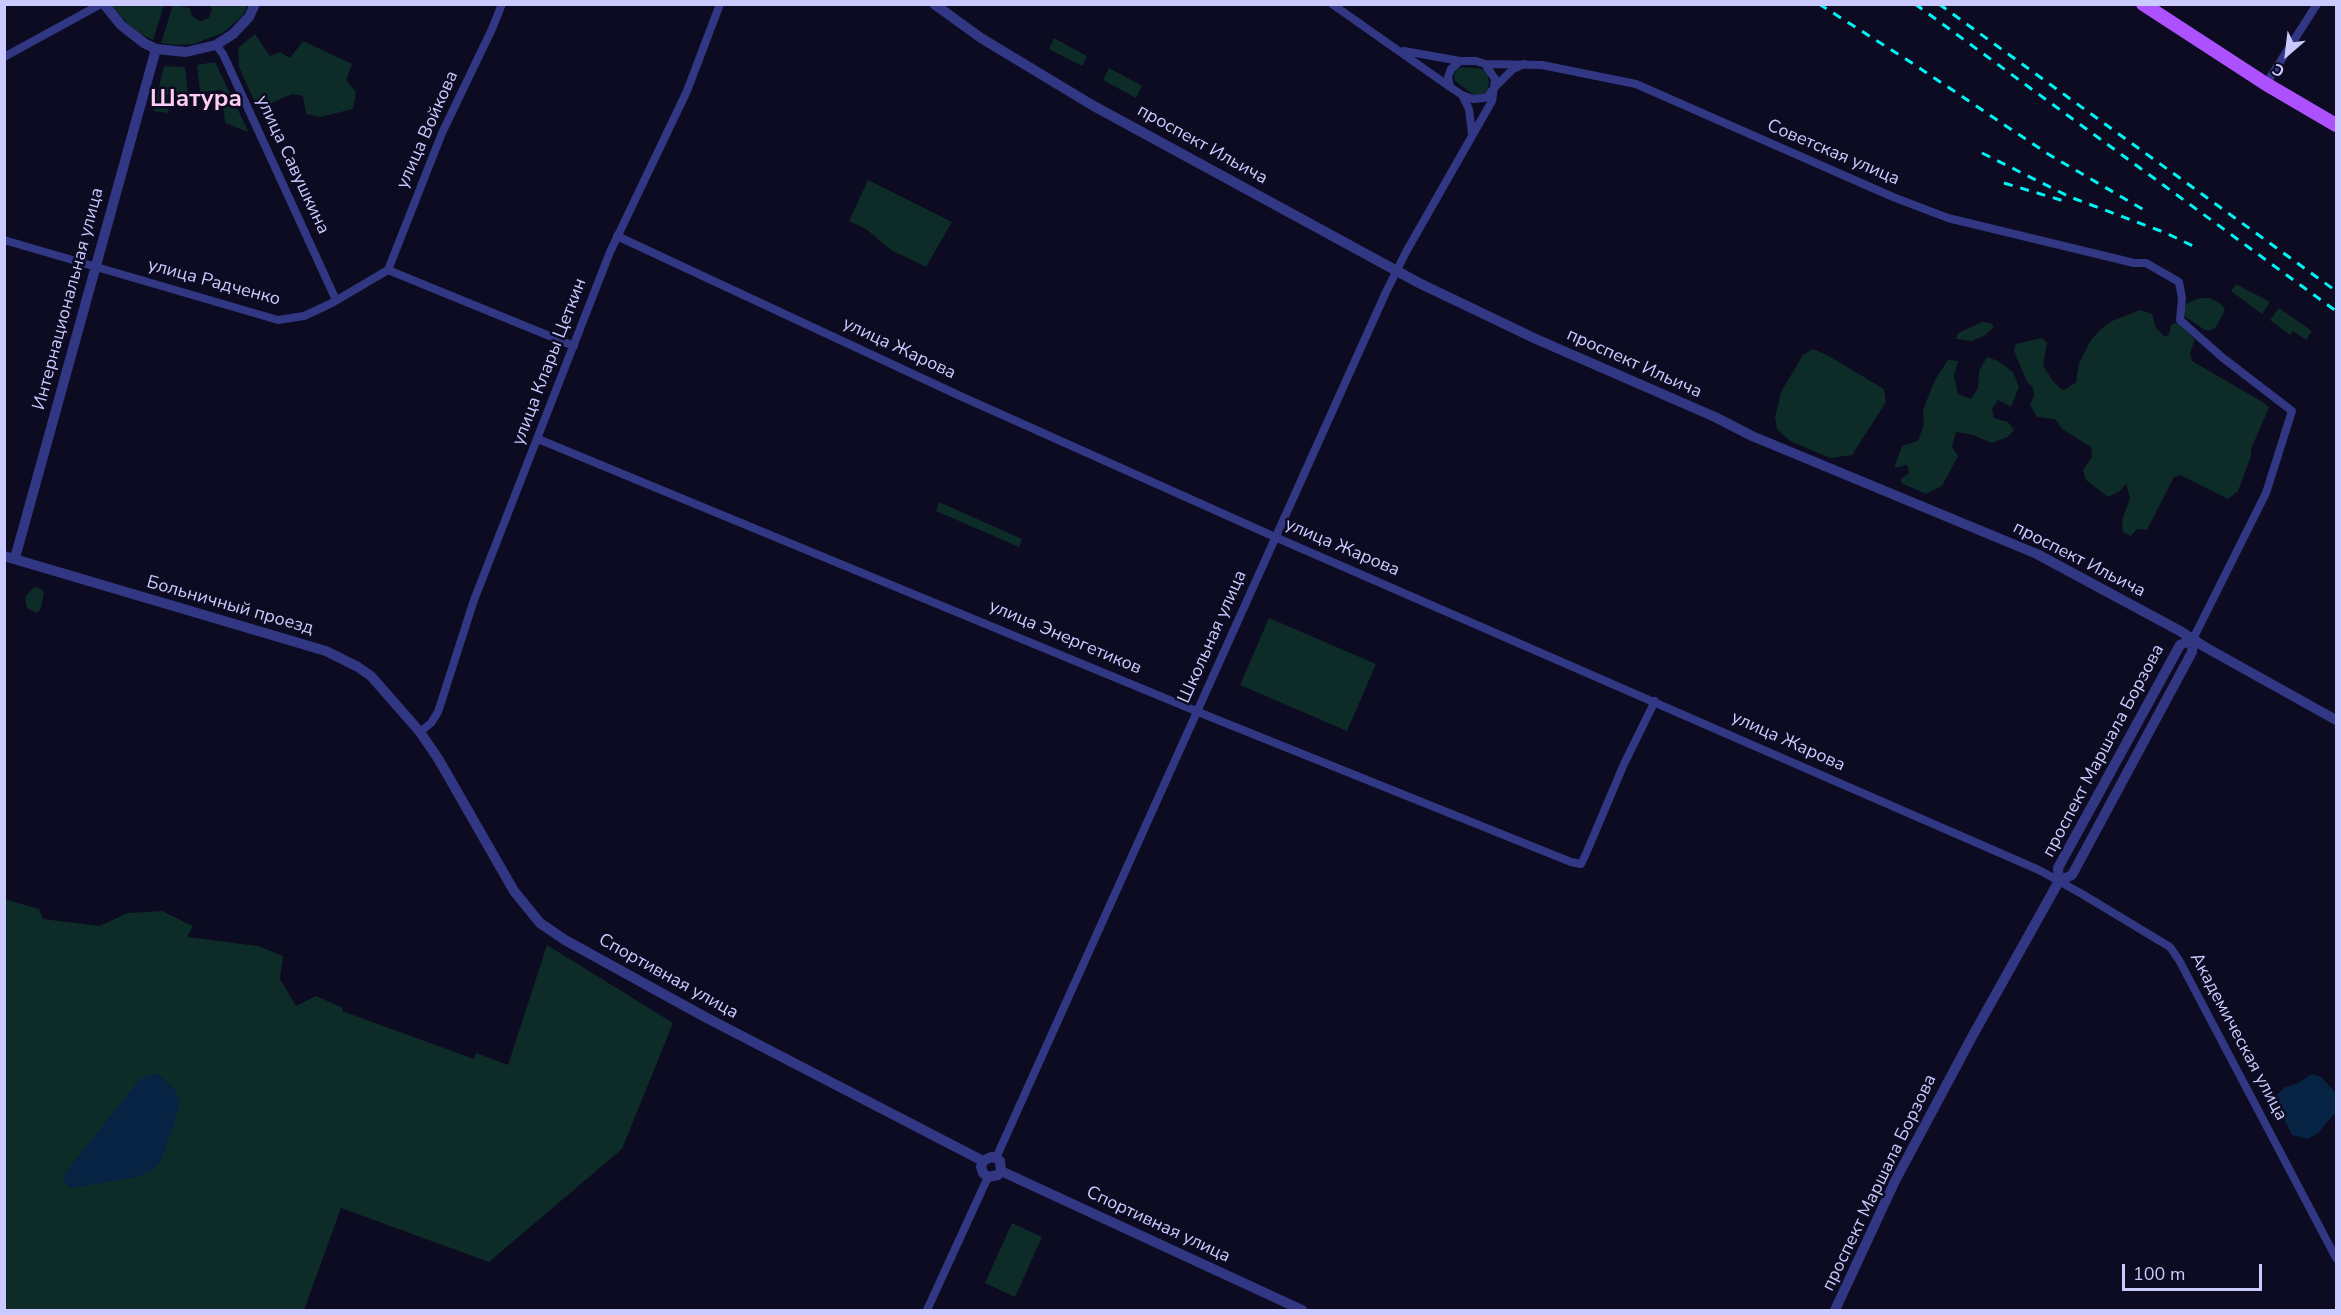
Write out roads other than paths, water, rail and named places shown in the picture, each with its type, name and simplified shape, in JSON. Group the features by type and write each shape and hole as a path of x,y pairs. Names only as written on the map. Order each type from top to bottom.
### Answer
{"main road":[{"path":"2143,4 2266,84 2337,124"}],"street":[{"path":"4,57 103,4 127,31 156,49 186,52 216,45 233,34 249,17 255,4"},
{"name":"улица Войкова","path":"388,270 442,133 502,4"},
{"name":"улица Клары Цеткин","path":"420,732 431,723 438,712 474,600 617,236 687,91 720,4"},
{"name":"проспект Ильича","path":"934,4 981,38 1092,105 1397,270 1536,339 1715,417 1752,436 2037,554 2337,720"},
{"path":"1332,4 1450,87 1473,99 1487,97 1513,69 1524,64"},
{"path":"2266,84 2317,4"},
{"name":"улица Савушкина","path":"216,45 223,54 336,300"},
{"name":"Интернациональная улица","path":"10,557 156,49"},
{"path":"1400,51 1485,64 1495,79 1494,88"},
{"path":"1450,87 1448,77 1451,69 1460,61"},
{"name":"Советская улица","path":"1485,64 1542,65 1582,71 1636,84 1893,197 1948,218 2134,263 2146,263 2179,282 2182,298 2180,320 2223,358 2292,411 2266,493 2193,639"},
{"name":"Школьная улица","path":"996,1158 1103,916 1198,712 1397,270 1492,101 1494,88"},
{"path":"1462,95 1469,109 1472,134"},
{"name":"улица Жарова","path":"617,236 958,395 1275,537 1655,701 2039,870 2059,881"},
{"name":"улица Радченко","path":"4,240 278,320 304,316 388,270"},
{"path":"388,270 574,346"},
{"name":"улица Энергетиков","path":"538,439 1198,712 1571,862 1581,864 1655,701"},
{"name":"Больничный проезд","path":"10,557 326,651 371,676 420,732"},
{"name":"проспект Маршала Борзова","path":"1835,1311 1895,1181 2059,881 2072,874 2192,652 2193,639 2180,645 2058,868 2059,881"},
{"name":"Спортивная улица","path":"420,732 439,760 514,891 540,923 565,940 705,1017 983,1161"},
{"name":"Академическая улица","path":"2059,881 2170,947 2251,1093 2337,1258"},
{"path":"986,1158 996,1158 1000,1161 1001,1171 993,1177 988,1177 983,1173 981,1167 983,1161 986,1158"},
{"name":"Спортивная улица","path":"1001,1171 1302,1311"},
{"path":"927,1311 988,1177"}],"water":[{"path":"158,1074 176,1091 180,1101 173,1129 160,1162 141,1176 71,1188 65,1183 64,1177 70,1167 139,1080 148,1075"},
{"path":"2312,1074 2321,1077 2335,1092 2336,1112 2318,1133 2308,1139 2292,1135 2277,1105 2277,1095 2285,1087 2298,1083"}],"railway":[{"path":"1819,4 2048,154 2144,210"},
{"path":"1915,4 2336,311"},
{"path":"1939,4 2336,291"},
{"path":"1982,153 2070,197 2166,233 2199,249"},
{"path":"2004,183 2064,201"}],"district":[{"name":"Шатура","path":"196,100"}]}
